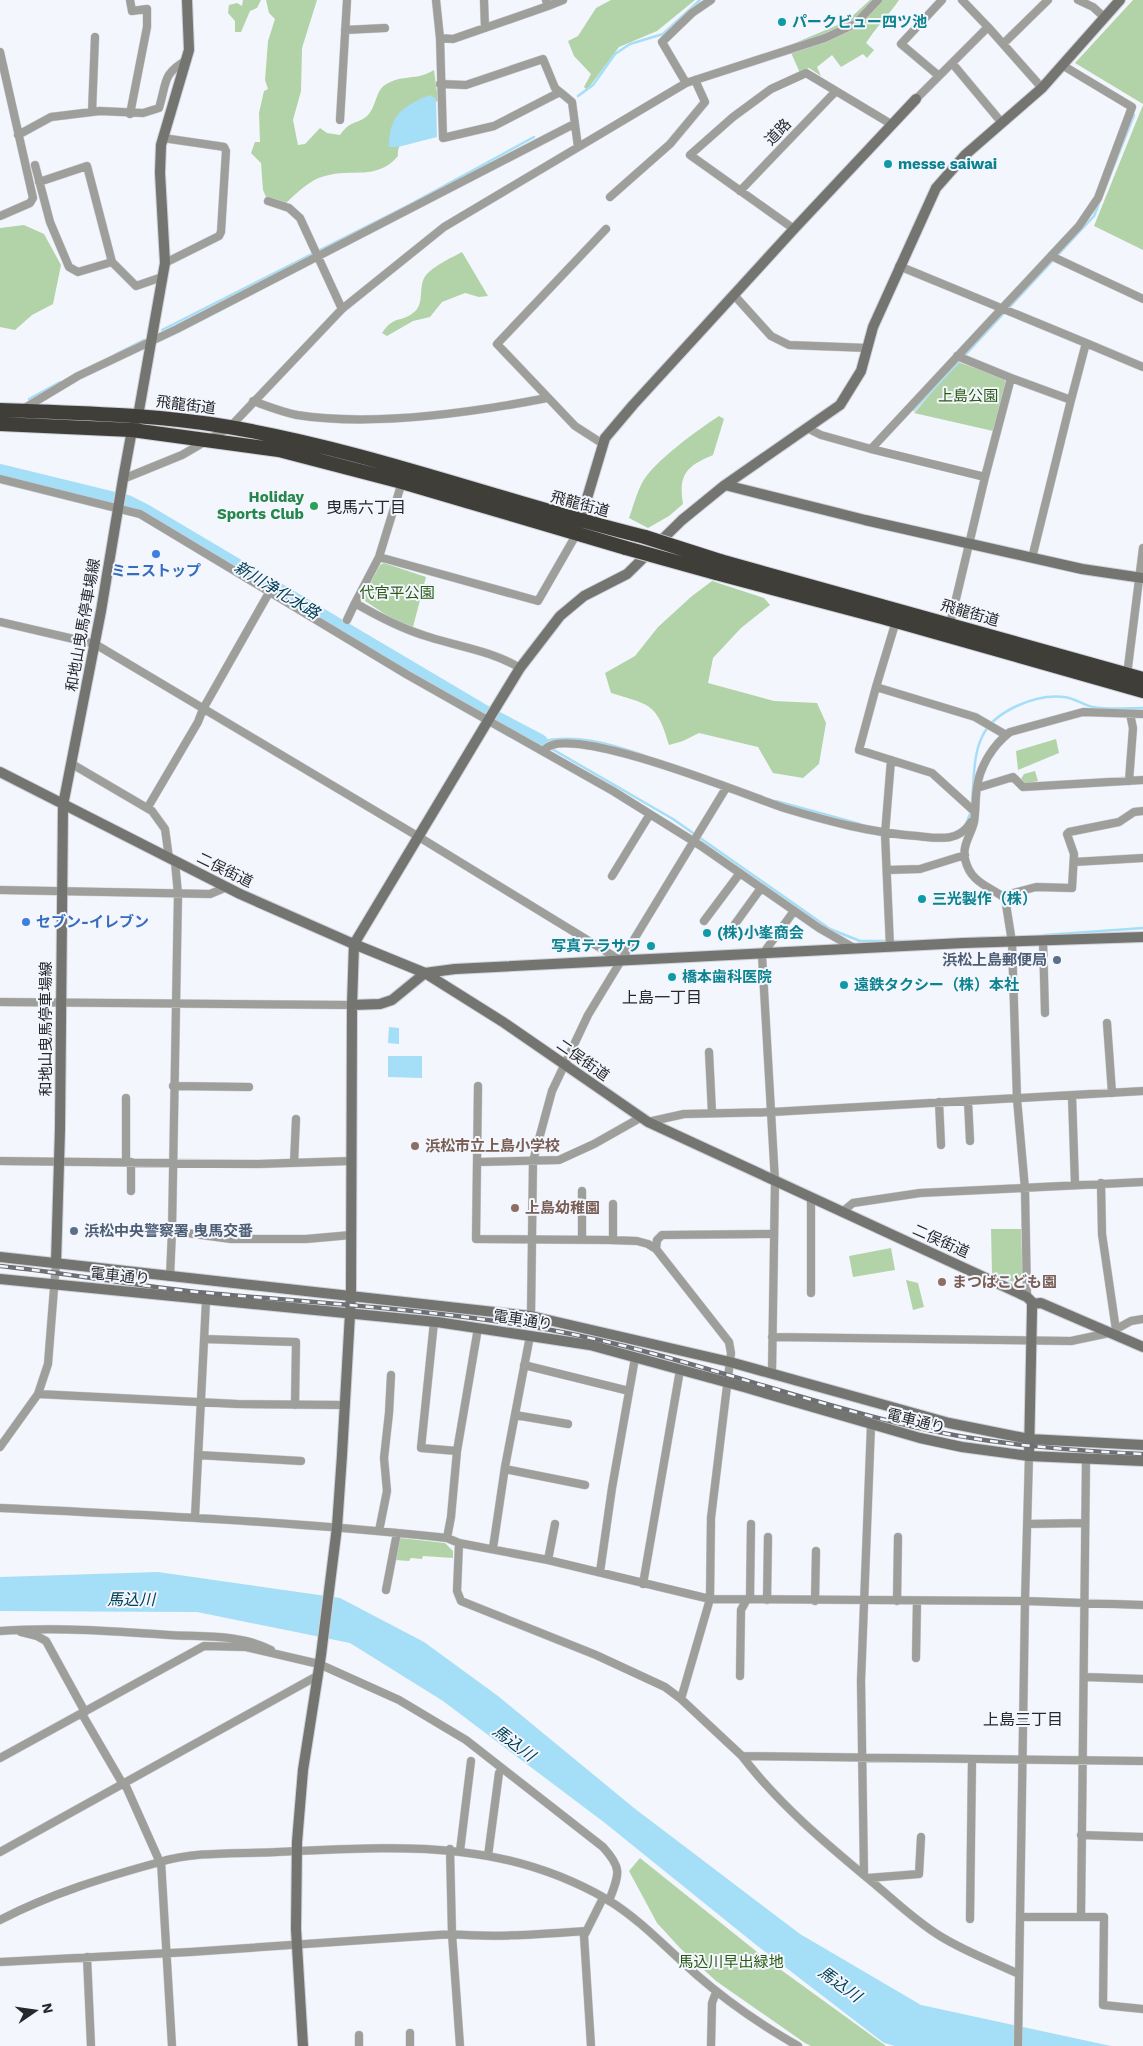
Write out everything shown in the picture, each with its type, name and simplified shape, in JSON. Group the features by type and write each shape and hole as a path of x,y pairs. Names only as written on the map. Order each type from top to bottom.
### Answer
{"highway":[{"name":"飛龍街道","path":"0,410 138,416 230,427 345,452 578,528 626,548 718,567 950,624 1143,679"},
{"name":"飛龍街道","path":"0,424 132,430 211,439 279,450 578,528 644,537 718,567 896,621 1143,691"}],"street":[{"path":"130,0 132,11 147,9 147,27 130,114"},
{"name":"和地山曳馬停車場線","path":"56,1262 62,1002 63,805 95,644 122,479 132,430 138,416 165,263 160,173 162,138 187,60 189,42 187,0"},
{"path":"340,120 347,0"},
{"path":"436,0 440,38 443,138 494,126 560,92"},
{"path":"484,0 485,28"},
{"path":"440,38 453,39 547,3 563,0"},
{"path":"686,83 662,42 692,13 711,0"},
{"path":"122,479 182,455 230,427 342,309 444,227 686,83 825,38 854,24 878,0"},
{"path":"938,76 901,44 942,0"},
{"path":"1003,44 1048,0"},
{"path":"1078,0 1097,10 1104,17"},
{"path":"303,2046 297,1943 296,1851 303,1770 320,1659 336,1527 345,1406 351,1296 354,944 419,837 446,788 520,668 560,616 584,596 627,574 682,520 725,485 840,405 861,371 873,327 899,266 936,188 964,155 1042,88 1120,0"},
{"path":"967,2 1042,88"},
{"path":"345,30 385,28"},
{"path":"379,556 538,601 578,528 603,444 633,405 916,98 988,28"},
{"path":"92,112 96,38"},
{"path":"0,52 32,198 30,203 0,216"},
{"path":"440,84 466,85 543,58 555,88 572,102 578,147"},
{"path":"18,135 51,117 92,112 143,114 158,108 167,75 172,68 187,60"},
{"path":"952,63 1002,123"},
{"path":"871,449 961,358 1005,309 1055,258 1085,219 1098,198 1132,107 1062,65"},
{"path":"794,229 690,155 733,117 771,89 806,73 892,124"},
{"path":"610,197 670,144 705,102 695,80"},
{"name":"道路","path":"740,191 836,91"},
{"path":"21,411 78,376 574,124"},
{"path":"162,138 224,147 226,151 221,232 219,236 165,263"},
{"path":"35,166 50,222 69,268 78,272 112,262"},
{"path":"39,182 87,166 112,262 136,286 162,277"},
{"path":"268,201 289,208 300,218 342,309"},
{"path":"603,444 575,426 497,344 606,230"},
{"path":"1055,258 1143,298"},
{"path":"899,266 1143,367"},
{"path":"734,295 771,336 789,345 868,348"},
{"path":"1032,558 1086,343"},
{"path":"961,358 1071,400"},
{"path":"950,624 1011,378"},
{"path":"252,402 294,414 327,418 410,416 507,406 547,398"},
{"path":"809,428 820,435 985,477"},
{"path":"0,479 119,504 140,514 490,717 547,747 650,814 695,837 740,874 855,949"},
{"path":"347,620 379,556 402,482"},
{"path":"725,485 1032,558 1082,569 1141,577"},
{"path":"1127,675 1141,577 1143,548"},
{"path":"148,807 193,731 270,591"},
{"path":"355,603 390,624 503,658 520,668"},
{"path":"896,621 859,750 932,773 975,814"},
{"path":"0,622 95,644 419,837 622,962"},
{"path":"876,687 975,717 991,724 1006,735"},
{"path":"1018,2046 1025,1601 1032,1340 1025,1189 1017,1099 1011,938 1006,902 1002,896 992,892 977,880 969,869 964,847 975,814 977,788 982,768 1006,735 1028,726 1083,712 1143,714"},
{"path":"1129,781 1133,728 1130,714"},
{"path":"547,747 572,742 599,746 645,759 786,808 885,834 946,838 962,834 975,814"},
{"path":"890,944 885,834 891,760"},
{"path":"72,764 148,807 166,828 178,894 170,1277"},
{"name":"二俣街道","path":"0,772 227,887 354,944 425,972 564,1064 644,1120 1030,1300 1112,1331 1143,1347"},
{"path":"977,788 1013,777 1023,788 1143,780"},
{"path":"531,1316 533,1162 552,1091 588,1015 622,962 726,788"},
{"path":"1002,896 1036,887 1072,888 1074,862 1068,832 1119,822 1134,812 1143,811"},
{"path":"612,876 650,814"},
{"path":"887,870 920,869 965,855"},
{"path":"1074,862 1143,858"},
{"path":"704,921 740,874"},
{"path":"0,890 210,894 227,887"},
{"path":"735,924 761,888"},
{"path":"772,1373 775,1181 762,955 794,911"},
{"path":"0,1002 380,1004 392,1000 425,972 762,955 855,949 890,944 1011,938 1043,940 1143,937"},
{"path":"1043,940 1045,1013"},
{"path":"1107,1023 1112,1094"},
{"path":"709,1052 712,1113"},
{"path":"174,1086 249,1087"},
{"path":"478,1086 476,1239 613,1240 648,1244 656,1249 729,1342 730,1362 711,1518 710,1599 681,1699"},
{"path":"477,1162 559,1160 644,1120 684,1114 772,1112 1143,1091"},
{"path":"1072,1096 1075,1184"},
{"path":"126,1098 131,1191"},
{"path":"968,1101 970,1140"},
{"path":"939,1102 941,1145"},
{"path":"294,1163 296,1119"},
{"path":"0,1161 294,1163 351,1161"},
{"path":"842,1212 853,1203 942,1191 1025,1189 1075,1184 1143,1182"},
{"path":"1101,1183 1102,1234 1112,1331"},
{"path":"582,1191 582,1240"},
{"path":"811,1198 811,1293"},
{"path":"613,1204 613,1240"},
{"path":"172,1231 231,1239 306,1239 351,1235"},
{"path":"656,1249 657,1240 662,1235 774,1234"},
{"name":"電車通り","path":"0,1258 56,1262 170,1277 531,1316 730,1362 948,1423 1029,1439"},
{"path":"0,1446 38,1394 48,1364 56,1262"},
{"name":"電車通り","path":"0,1279 206,1301 434,1322 590,1346 727,1382 871,1425 962,1447 1029,1456"},
{"path":"196,1517 206,1301"},
{"path":"772,1337 1071,1341 1112,1331 1131,1321 1143,1319"},
{"path":"434,1322 420,1448 457,1451"},
{"path":"447,1538 451,1517 457,1451 478,1328"},
{"path":"493,1548 505,1469 530,1336"},
{"path":"204,1339 296,1342 295,1405"},
{"path":"600,1572 612,1488 635,1358"},
{"path":"524,1365 629,1390"},
{"path":"643,1584 680,1370"},
{"path":"379,1531 387,1491 384,1458 391,1375"},
{"path":"38,1394 345,1406"},
{"path":"515,1416 568,1424"},
{"path":"866,1877 861,1757 861,1682 871,1425"},
{"path":"1029,1439 1143,1445"},
{"path":"198,1455 301,1461"},
{"path":"1029,1456 1143,1461"},
{"path":"1080,1917 1086,1604 1086,1460"},
{"path":"505,1469 586,1485"},
{"path":"0,1508 196,1517 336,1527 447,1538 459,1543 548,1560 710,1599 1025,1601 1143,1605"},
{"path":"1027,1524 1085,1523"},
{"path":"548,1560 555,1524"},
{"path":"740,1676 741,1610 749,1599 752,1524"},
{"path":"386,1590 397,1533"},
{"path":"767,1600 768,1536"},
{"path":"897,1601 898,1537"},
{"path":"459,1543 457,1591 461,1601 515,1621 628,1669 665,1688 681,1699 742,1756 775,1795 802,1822 937,1935 1019,1974"},
{"path":"815,1600 816,1551"},
{"path":"916,1658 917,1601"},
{"path":"17,1630 46,1641 121,1781 126,1784 158,1858 172,2046"},
{"path":"0,1631 86,1630 231,1638 260,1644 279,1654"},
{"path":"0,1758 204,1646 246,1646 279,1654 320,1659 399,1700 466,1740 603,1847 616,1862 618,1870 606,1899 585,1931 591,2046"},
{"path":"0,1852 126,1784 317,1676"},
{"path":"1085,1677 1143,1679"},
{"path":"742,1756 1143,1761"},
{"path":"970,1918 972,1760"},
{"path":"460,1851 471,1761"},
{"path":"488,1856 499,1773"},
{"path":"1081,1835 1143,1837"},
{"path":"866,1877 919,1874 920,1837"},
{"path":"0,1920 58,1893 159,1862 199,1856 366,1847 450,1849 530,1865 606,1899 629,1915 716,1992 776,2035 798,2046"},
{"path":"450,1849 452,1934 460,2046"},
{"path":"1020,1917 1104,1917 1103,2005 1143,2009"},
{"path":"0,1962 452,1934 474,1936 526,1935 585,1931"},
{"path":"87,1957 91,2046"},
{"path":"711,2046 712,2003 716,1992"},
{"path":"410,2033 410,2046"},
{"path":"359,2035 359,2046"}],"green space":[{"path":"243,0 261,0 257,8 250,11 241,32 235,32 235,21 228,13 229,5 237,3 242,6"},
{"path":"266,0 317,0 302,48 301,91 293,120 298,145 305,144 320,128 327,133 340,135 351,124 361,120 371,112 382,87 397,80 434,70 438,100 406,134 398,149 398,156 390,164 382,169 373,171 335,174 319,178 304,187 286,203 266,197 263,190 261,163 251,153 255,142 260,142 259,113 264,91 268,89 265,80 268,41 275,19 269,13"},
{"path":"611,0 695,0 657,31 619,47 587,90 584,87 591,74 574,56 568,41 578,36 596,8"},
{"path":"870,0 899,0 866,43 874,50 867,58 863,54 841,67 832,55 817,67 821,76 809,68 800,73 788,46 847,21"},
{"path":"1133,0 1143,0 1143,104 1075,63"},
{"path":"1143,105 1143,250 1094,226"},
{"path":"24,225 44,234 61,265 53,304 32,315 15,330 0,327 0,228"},
{"path":"462,252 488,296 479,297 465,293 442,302 430,317 413,321 387,336 382,333 394,321 408,316 417,309 423,279 426,275 438,265"},
{"name":"上島公園","path":"958,362 1004,378 1006,383 993,431 914,413"},
{"path":"719,416 724,419 713,455 691,467 683,478 683,504 669,516 648,528 629,518 646,476 676,447"},
{"name":"代官平公園","path":"384,563 426,577 413,627 394,620 365,601 363,597 380,565"},
{"path":"712,581 764,598 770,605 741,628 713,658 708,683 774,701 817,703 826,723 819,764 803,778 773,773 758,747 699,733 669,745 665,731 656,713 635,700 611,693 605,673 635,656 658,627 692,596"},
{"path":"1056,739 1059,753 1018,770 1016,751"},
{"path":"1035,771 1038,781 1023,784 1021,779 1024,774"},
{"path":"991,1229 1021,1229 1023,1279 1019,1284 992,1274"},
{"path":"891,1248 895,1270 853,1277 849,1256"},
{"path":"906,1280 918,1283 924,1307 913,1310"},
{"path":"400,1538 445,1543 453,1551 453,1558 423,1556 422,1559 411,1558 409,1561 396,1560"},
{"name":"馬込川早出緑地","path":"640,1858 766,1959 886,2046 811,2046 716,1981 680,1948 657,1923 629,1871"}],"water":[{"path":"430,95 436,99 437,137 398,147 389,147 391,127 399,114 412,103"},
{"path":"389,1027 399,1028 399,1044 388,1043"},
{"path":"388,1056 422,1056 422,1078 388,1077"},
{"name":"馬込川","path":"158,1572 340,1598 424,1642 498,1696 634,1808 800,1934 921,2005 1111,2046 895,2046 884,2043 755,1944 605,1823 443,1701 350,1643 197,1612 0,1611 0,1577"}],"waterway":[{"path":"578,96 593,85 615,54 630,44 663,34 700,0"},
{"path":"914,410 1094,216 1134,115"},
{"path":"162,330 409,205 534,137"},
{"path":"116,354 144,340"},
{"path":"29,399 60,382"},
{"name":"新川浄化水路","path":"0,472 127,503 481,711 540,742"},
{"path":"972,801 975,760 982,737 996,719 1017,706 1041,698 1064,697 1099,708 1143,708"},
{"path":"540,742 579,739 618,747 643,755"},
{"path":"540,742 673,819 830,929 860,941 909,941"},
{"path":"776,801 860,824"},
{"path":"966,824 970,814"},
{"path":"1045,935 1143,928"},
{"path":"977,938 1007,937"}],"railway":[{"path":"0,1266 197,1292 374,1307 463,1317 551,1330 640,1350 862,1414 935,1432 1024,1445 1143,1454"}],"place":[{"name":"パークビュー四ツ池","path":"782,22"},
{"name":"messe saiwai","path":"888,164"},
{"name":"Holiday Sports Club","path":"314,506"},
{"name":"ミニストップ","path":"156,554"},
{"name":"三光製作（株）","path":"922,899"},
{"name":"セブン-イレブン","path":"26,922"},
{"name":"(株)小峯商会","path":"707,933"},
{"name":"写真テラサワ","path":"651,946"},
{"name":"浜松上島郵便局","path":"1057,960"},
{"name":"橋本歯科医院","path":"672,977"},
{"name":"遠鉄タクシー（株）本社","path":"844,985"},
{"name":"浜松市立上島小学校","path":"415,1146"},
{"name":"上島幼稚園","path":"515,1208"},
{"name":"浜松中央警察署 曳馬交番","path":"74,1231"},
{"name":"まつばこども園","path":"942,1282"}],"district":[{"name":"曳馬六丁目","path":"366,507"},
{"name":"上島一丁目","path":"662,997"},
{"name":"上島三丁目","path":"1023,1719"}]}
